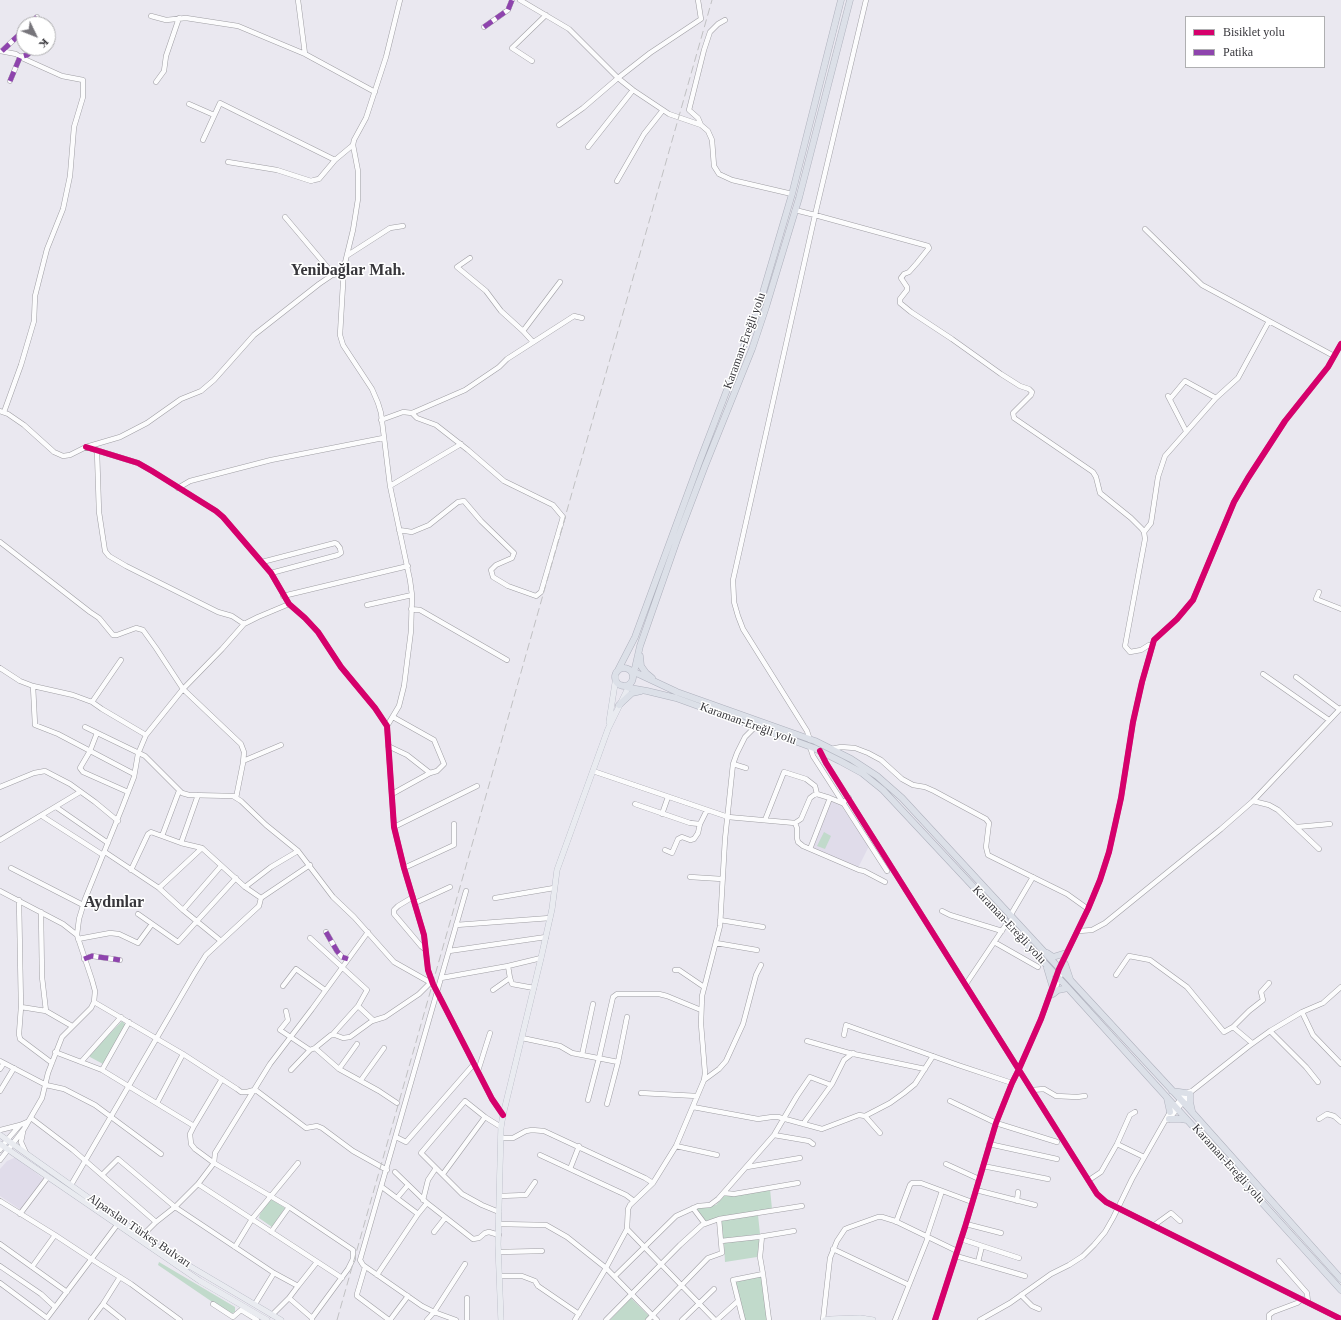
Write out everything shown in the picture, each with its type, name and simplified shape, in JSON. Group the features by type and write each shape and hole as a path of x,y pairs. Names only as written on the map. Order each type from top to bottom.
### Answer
{"highway":[{"name":"Karaman-Ereğli yolu","path":"841,0 792,194 760,306 699,463 635,637 617,674 618,682 621,685 631,678 640,646 700,480 752,349 795,210 850,0"},
{"path":"640,646 641,666 646,673 663,686"},
{"path":"617,674 623,668 631,678 663,686"},
{"name":"Karaman-Ereğli yolu","path":"631,678 647,691 676,698 820,751 862,773 883,790 1058,977 1069,985 1172,1091 1341,1279"},
{"name":"Karaman-Ereğli yolu","path":"663,686 810,740 830,749 851,759 877,776 902,798 1061,970 1069,985 1167,1098 1341,1290"},
{"path":"619,705 632,694 638,691 647,691"},
{"path":"1043,951 1053,957 1066,953"},
{"path":"1045,963 1052,985"},
{"path":"1051,996 1058,990 1069,985 1065,964"},
{"path":"1172,1091 1189,1093 1192,1113"},
{"path":"1167,1098 1170,1112"},
{"path":"1167,1121 1181,1119 1188,1121"}],"main road":[{"path":"608,729 617,674"},
{"path":"501,1320 499,1212 501,1127 503,1115 546,937 557,870 608,729 631,678"},
{"name":"Alparslan Türkeş Bulvarı","path":"0,1135 159,1248 255,1304 273,1317 281,1320"},
{"name":"Alparslan Türkeş Bulvarı","path":"1,1147 11,1151 200,1281 262,1319"},
{"path":"824,1320 860,1318 873,1320"}],"street":[{"path":"298,0 305,54"},
{"path":"387,726 400,706 404,686 411,631 412,595 408,566 390,486 378,403 372,389 343,345 340,335 344,266 348,255 353,230 358,184 353,145 354,140 366,118 375,92 386,57 400,0"},
{"path":"484,27 508,10 512,0"},
{"path":"520,0 569,29 618,78 633,90 663,110 674,116 701,125 708,131 712,140 714,166 719,174 732,180 792,194"},
{"path":"559,125 583,108 618,78 671,38 701,19 698,0"},
{"path":"810,740 807,731 743,629 736,609 733,580 815,214 866,0"},
{"path":"532,61 512,48 546,15"},
{"path":"151,16 166,20 186,18 238,26 305,54 375,92"},
{"path":"156,82 164,71 166,56 178,18"},
{"path":"701,125 698,118 689,110 710,32 718,24 725,20"},
{"path":"1,51 16,37"},
{"path":"1,51 16,54 62,76 84,80 83,97 74,128 70,176 63,209 47,250 35,296 34,321 21,365 2,411 24,425 54,452 63,456 70,455 86,446 120,437 147,423 181,399 201,391 214,380 254,335 344,266"},
{"path":"20,57 27,56"},
{"path":"10,81 20,57"},
{"path":"588,147 633,90"},
{"path":"202,140 220,103 335,160"},
{"path":"189,104 214,115"},
{"path":"617,181 644,134 663,110"},
{"path":"228,162 277,170 311,180 319,178 335,160 353,145"},
{"path":"795,210 815,214 928,246 929,248 917,263 901,278 907,287 907,290 900,299 900,303 1001,374 1020,386 1029,389 1032,392 1031,395 1013,413 1014,418 1092,472 1096,477 1100,493 1139,525 1144,532 1145,539 1125,646 1130,652 1138,651 1149,645 1152,647"},
{"path":"285,217 334,275"},
{"path":"348,255 390,228 403,226"},
{"path":"1145,229 1202,285 1334,356"},
{"path":"470,258 457,267 486,291 501,311 533,342"},
{"path":"523,331 560,282"},
{"path":"381,420 403,412 412,413 465,390 499,367 507,359 574,316 582,318"},
{"path":"1144,532 1151,524 1158,477 1165,456 1216,398 1238,378 1269,321"},
{"path":"935,1320 966,1224 996,1122 1012,1082 1051,996 1066,953 1088,910 1100,880 1109,852 1121,798 1133,722 1154,640 1177,619 1194,600 1234,502 1285,421 1334,356 1341,344"},
{"path":"1186,431 1169,397 1185,381 1216,398"},
{"path":"399,530 412,532 429,525 458,502 464,501 481,521 514,553 512,558 496,565 491,570 493,576 508,586 536,596 541,592 563,517 553,505 504,481 461,444 436,426 417,418 412,413"},
{"path":"178,488 190,481 271,460 383,438"},
{"path":"390,486 461,444"},
{"path":"86,446 97,451 138,463 216,511 223,517 262,562 289,604 318,632 341,667 375,708 387,726 394,827 404,868 424,935 431,984"},
{"path":"97,451 99,512 105,551 109,556 218,612 232,616 244,624"},
{"path":"0,542 99,618 113,634 118,635 136,628 143,630 183,689 241,744 244,752 236,798"},
{"path":"262,562 335,543 340,548 341,553 338,555 270,573"},
{"path":"283,596 408,566"},
{"path":"1319,592 1316,599 1341,609"},
{"path":"368,605 412,595"},
{"path":"1,1147 29,1120 42,1098 55,1052 62,1037 92,1008 95,991 78,937 79,920 83,905 118,821 134,774 138,754 146,736 183,689 244,624 289,604"},
{"path":"411,608 420,610 507,660"},
{"path":"92,702 122,660"},
{"path":"0,668 20,681 33,686 72,695 92,702 146,736"},
{"path":"1263,674 1329,720"},
{"path":"1078,931 1092,930 1105,923 1221,829 1253,801 1294,759 1340,708 1296,677"},
{"path":"33,686 35,725 58,734 134,774"},
{"path":"392,794 430,773 437,771 444,764 434,740 393,717"},
{"path":"85,727 138,754 145,756 179,790 186,794 233,796 241,801 266,825 298,851 333,897 368,932 394,962 418,974 431,984 438,992 492,1099 503,1115"},
{"path":"575,1320 627,1229 628,1209 634,1201 653,1183 676,1146 704,1080 705,1073 701,1010 704,987 716,943 720,920 722,879 734,764 737,753 745,737 755,727"},
{"path":"96,733 90,751 80,768 83,772 128,792"},
{"path":"243,761 281,745"},
{"path":"388,746 407,755 430,773"},
{"path":"810,747 813,756 886,871"},
{"path":"830,749 841,747 855,748 881,760 902,779 913,785 925,786 934,790 986,819 989,823 986,848 988,855 1067,894 1088,910"},
{"path":"820,751 826,764 849,798 1097,1194 1106,1202 1341,1319"},
{"path":"734,764 746,768"},
{"path":"0,787 34,773 45,771 70,784 96,802 118,821"},
{"path":"593,771 728,817 795,823 801,819 810,798 814,795 817,794 842,803"},
{"path":"765,820 784,772 806,779 815,786 817,794"},
{"path":"394,827 477,786"},
{"path":"162,836 179,790"},
{"path":"0,840 80,792"},
{"path":"181,843 198,795"},
{"path":"662,814 668,797"},
{"path":"810,849 830,798"},
{"path":"842,803 849,798"},
{"path":"1253,801 1278,810 1319,849"},
{"path":"635,804 690,823 700,824"},
{"path":"56,807 108,843"},
{"path":"665,850 672,853 678,839 694,839 698,834 700,824 706,810"},
{"path":"42,816 159,888 183,910 221,940"},
{"path":"795,823 797,828 796,838 798,842 810,849 864,871 885,882"},
{"path":"404,868 454,845 454,824"},
{"path":"1297,827 1330,824"},
{"path":"131,870 148,834 151,832 181,843 202,848 221,866 261,898"},
{"path":"159,888 202,848"},
{"path":"246,887 271,867 298,851"},
{"path":"70,1185 206,955 259,906 261,898 310,865"},
{"path":"183,910 221,866"},
{"path":"11,868 83,905"},
{"path":"690,877 722,879"},
{"path":"1010,916 1033,877"},
{"path":"138,914 178,942 236,878"},
{"path":"415,903 450,887"},
{"path":"495,898 554,888"},
{"path":"0,890 63,924 78,937 110,933 119,934 138,943 152,924"},
{"path":"456,1320 434,1312 408,1296 365,1267 360,1260 466,891"},
{"path":"413,897 398,906 394,910 394,914 426,950"},
{"path":"19,900 21,1007 18,1034 20,1039 52,1063"},
{"path":"942,911 950,915 1002,930"},
{"path":"40,912 42,977 46,1011"},
{"path":"456,924 550,918"},
{"path":"720,920 763,927"},
{"path":"966,984 1007,923"},
{"path":"326,932 337,951 342,957 348,959"},
{"path":"142,1236 156,1222 175,1207 198,1184 214,1163 215,1153 270,1064 368,932"},
{"path":"449,951 546,937"},
{"path":"291,1070 310,1050 332,1035 358,1006 367,990 310,938"},
{"path":"994,942 1038,967"},
{"path":"716,943 757,950"},
{"path":"1061,970 1065,964 1066,953"},
{"path":"84,959 92,956 120,960"},
{"path":"1116,975 1129,956 1150,960 1187,987 1224,1032 1233,1027 1263,1000 1261,992 1269,983"},
{"path":"441,978 508,966 541,958"},
{"path":"704,1080 720,1070 726,1061 743,1024 756,975 761,965"},
{"path":"508,966 512,984 534,988"},
{"path":"284,986 296,970 326,990"},
{"path":"675,970 680,970 704,987"},
{"path":"1051,996 1052,985 1058,977"},
{"path":"493,990 510,978"},
{"path":"332,1035 344,1038 350,1037 373,1020 385,1017 431,984"},
{"path":"980,1320 1022,1295 1051,1274 1083,1256 1094,1245 1105,1232 1144,1157 1176,1107 1189,1093 1252,1043 1302,1012 1323,1003 1341,987"},
{"path":"588,1100 613,997 617,994 659,994 701,1010"},
{"path":"94,1002 183,1054 241,1092 254,1090 306,1128 318,1126 322,1128 353,1152 387,1170"},
{"path":"582,1055 593,1004"},
{"path":"358,1006 373,1020"},
{"path":"21,1007 46,1011 72,1026"},
{"path":"286,1011 288,1020 280,1030 310,1050"},
{"path":"1302,1012 1313,1035 1341,1064"},
{"path":"80,1062 121,1017"},
{"path":"606,1104 618,1062 627,1017"},
{"path":"102,1070 129,1022"},
{"path":"844,1035 846,1026 1012,1082"},
{"path":"1233,1027 1252,1043"},
{"path":"1270,1031 1306,1067 1318,1082"},
{"path":"478,1071 490,1033"},
{"path":"522,1038 560,1046 572,1053 618,1062"},
{"path":"807,1041 925,1070"},
{"path":"339,1069 358,1044"},
{"path":"315,1048 339,1069 361,1080 397,1103"},
{"path":"361,1080 384,1048"},
{"path":"55,1052 102,1070 194,1126"},
{"path":"803,1124 831,1085 844,1060 853,1053"},
{"path":"157,1103 183,1054"},
{"path":"693,1107 758,1119 772,1117 822,1129 859,1115 865,1116 890,1103 915,1084 933,1056"},
{"path":"0,1070 2,1062 46,1086 64,1089 95,1105 160,1154"},
{"path":"396,1137 406,1142 474,1064"},
{"path":"0,1091 14,1068"},
{"path":"615,1276 676,1216 698,1206 710,1205 724,1193 774,1135 810,1077 831,1085"},
{"path":"222,1079 190,1134 191,1144 195,1149 214,1163 289,1207 353,1250 353,1259 342,1278 312,1319 289,1298"},
{"path":"1032,1090 1044,1089 1056,1096 1077,1098 1085,1096"},
{"path":"641,1093 697,1096"},
{"path":"499,1212 462,1194 421,1153 465,1101 501,1127"},
{"path":"950,1101 996,1122 1057,1142"},
{"path":"1167,1121 1170,1112 1176,1107"},
{"path":"1089,1180 1101,1172 1117,1144 1130,1115 1135,1112"},
{"path":"1319,1119 1327,1114 1334,1116 1341,1122"},
{"path":"865,1116 880,1133"},
{"path":"443,1174 486,1117"},
{"path":"29,1120 85,1161 156,1222"},
{"path":"0,1130 22,1128"},
{"path":"0,1160 11,1151 13,1144 22,1128"},
{"path":"22,1128 21,1139 26,1153"},
{"path":"501,1138 513,1138 532,1130 544,1131 579,1146 653,1183"},
{"path":"774,1135 809,1141 813,1144"},
{"path":"989,1144 1057,1159"},
{"path":"1117,1144 1144,1157"},
{"path":"570,1169 579,1146"},
{"path":"676,1146 717,1155"},
{"path":"540,1155 634,1201"},
{"path":"747,1167 800,1158"},
{"path":"102,1175 118,1159 175,1207 274,1273 298,1286"},
{"path":"235,1247 252,1219 298,1164"},
{"path":"946,1164 979,1179"},
{"path":"983,1166 1048,1179"},
{"path":"377,1275 425,1202 428,1180 436,1168"},
{"path":"395,1172 425,1202 473,1239 479,1238 485,1233 489,1232 499,1235"},
{"path":"20,1214 48,1177"},
{"path":"500,1196 526,1195 535,1182"},
{"path":"724,1193 734,1194 798,1183"},
{"path":"896,1222 912,1183 921,1183 972,1202"},
{"path":"198,1184 342,1278"},
{"path":"397,1198 408,1185"},
{"path":"382,1186 418,1214"},
{"path":"976,1190 1035,1205"},
{"path":"895,1320 927,1240 942,1191"},
{"path":"1016,1200 1018,1192"},
{"path":"0,1201 120,1277 180,1320"},
{"path":"608,1319 661,1264 705,1224 719,1219 802,1206"},
{"path":"271,1232 289,1207"},
{"path":"693,1208 705,1224"},
{"path":"1153,1226 1171,1213 1180,1221"},
{"path":"824,1320 830,1258 833,1249 842,1233 850,1226 878,1216 896,1222 927,1236 956,1254 1025,1276"},
{"path":"434,1232 445,1218"},
{"path":"648,1320 708,1258 722,1253 719,1219"},
{"path":"499,1224 546,1225 567,1237 615,1276 657,1320"},
{"path":"966,1224 1001,1233"},
{"path":"47,1318 117,1225"},
{"path":"627,1229 716,1320 738,1302"},
{"path":"721,1241 794,1231"},
{"path":"32,1267 55,1235"},
{"path":"762,1236 760,1257 769,1320"},
{"path":"961,1239 1019,1258"},
{"path":"0,1244 67,1292"},
{"path":"978,1262 982,1246"},
{"path":"833,1249 909,1284"},
{"path":"499,1252 542,1251"},
{"path":"1279,1260 1307,1293 1308,1302"},
{"path":"273,1317 318,1262"},
{"path":"427,1320 434,1312 465,1264"},
{"path":"0,1266 41,1294 55,1307"},
{"path":"365,1267 357,1294 390,1320 408,1296"},
{"path":"255,1304 274,1273"},
{"path":"743,1320 732,1280 763,1274"},
{"path":"500,1276 522,1276 535,1281 538,1286 578,1314"},
{"path":"91,1320 120,1277"},
{"path":"0,1284 47,1318 53,1320"},
{"path":"682,1320 714,1289"},
{"path":"1022,1295 1032,1306 1039,1309"},
{"path":"467,1298 467,1320"},
{"path":"1269,1320 1269,1316 1273,1312 1298,1303 1302,1299"},
{"path":"102,1304 123,1320"},
{"path":"213,1304 232,1319 241,1310 262,1319"}],"shaded area":[{"path":"832,800 840,804 869,846 858,868 813,848"},
{"path":"17,1158 45,1180 21,1210 0,1196 0,1169 7,1161"}],"green space":[{"path":"824,832 831,836 825,849 817,846"},
{"path":"122,1021 126,1025 103,1064 90,1057 89,1055"},
{"path":"770,1189 772,1209 705,1221 696,1209 697,1207 716,1205 725,1195"},
{"path":"271,1199 285,1208 272,1227 259,1218 260,1214"},
{"path":"758,1215 760,1234 722,1239 721,1221"},
{"path":"761,1238 757,1257 725,1262 724,1243"},
{"path":"159,1262 235,1307 235,1312 230,1314 158,1265"},
{"path":"760,1276 763,1279 768,1320 744,1320 735,1282"},
{"path":"631,1298 649,1316 645,1320 610,1320"}],"railway":[{"path":"337,1320 712,0"}],"marked path":[{"path":"484,27 508,10 512,0"},
{"path":"2,51 16,38"},
{"path":"10,81 20,57 24,56"},
{"path":"326,932 337,951 342,957 348,959"},
{"path":"84,959 92,956 120,960"}],"cycle path":[{"path":"935,1320 996,1123 1012,1083 1041,1019 1059,969 1088,909 1100,880 1109,852 1121,798 1133,722 1142,682 1154,640 1177,619 1193,600 1234,502 1285,421 1328,367 1341,344"},
{"path":"86,447 138,463 216,511 223,517 271,573 289,604 318,632 341,667 375,708 387,726 394,827 404,868 424,935 428,970 433,984 492,1099 503,1115"},
{"path":"820,751 826,763 1097,1194 1106,1202 1341,1319"}],"district":[{"name":"Yenibağlar Mah.","path":"348,271"},
{"name":"Aydınlar","path":"114,903"}]}
